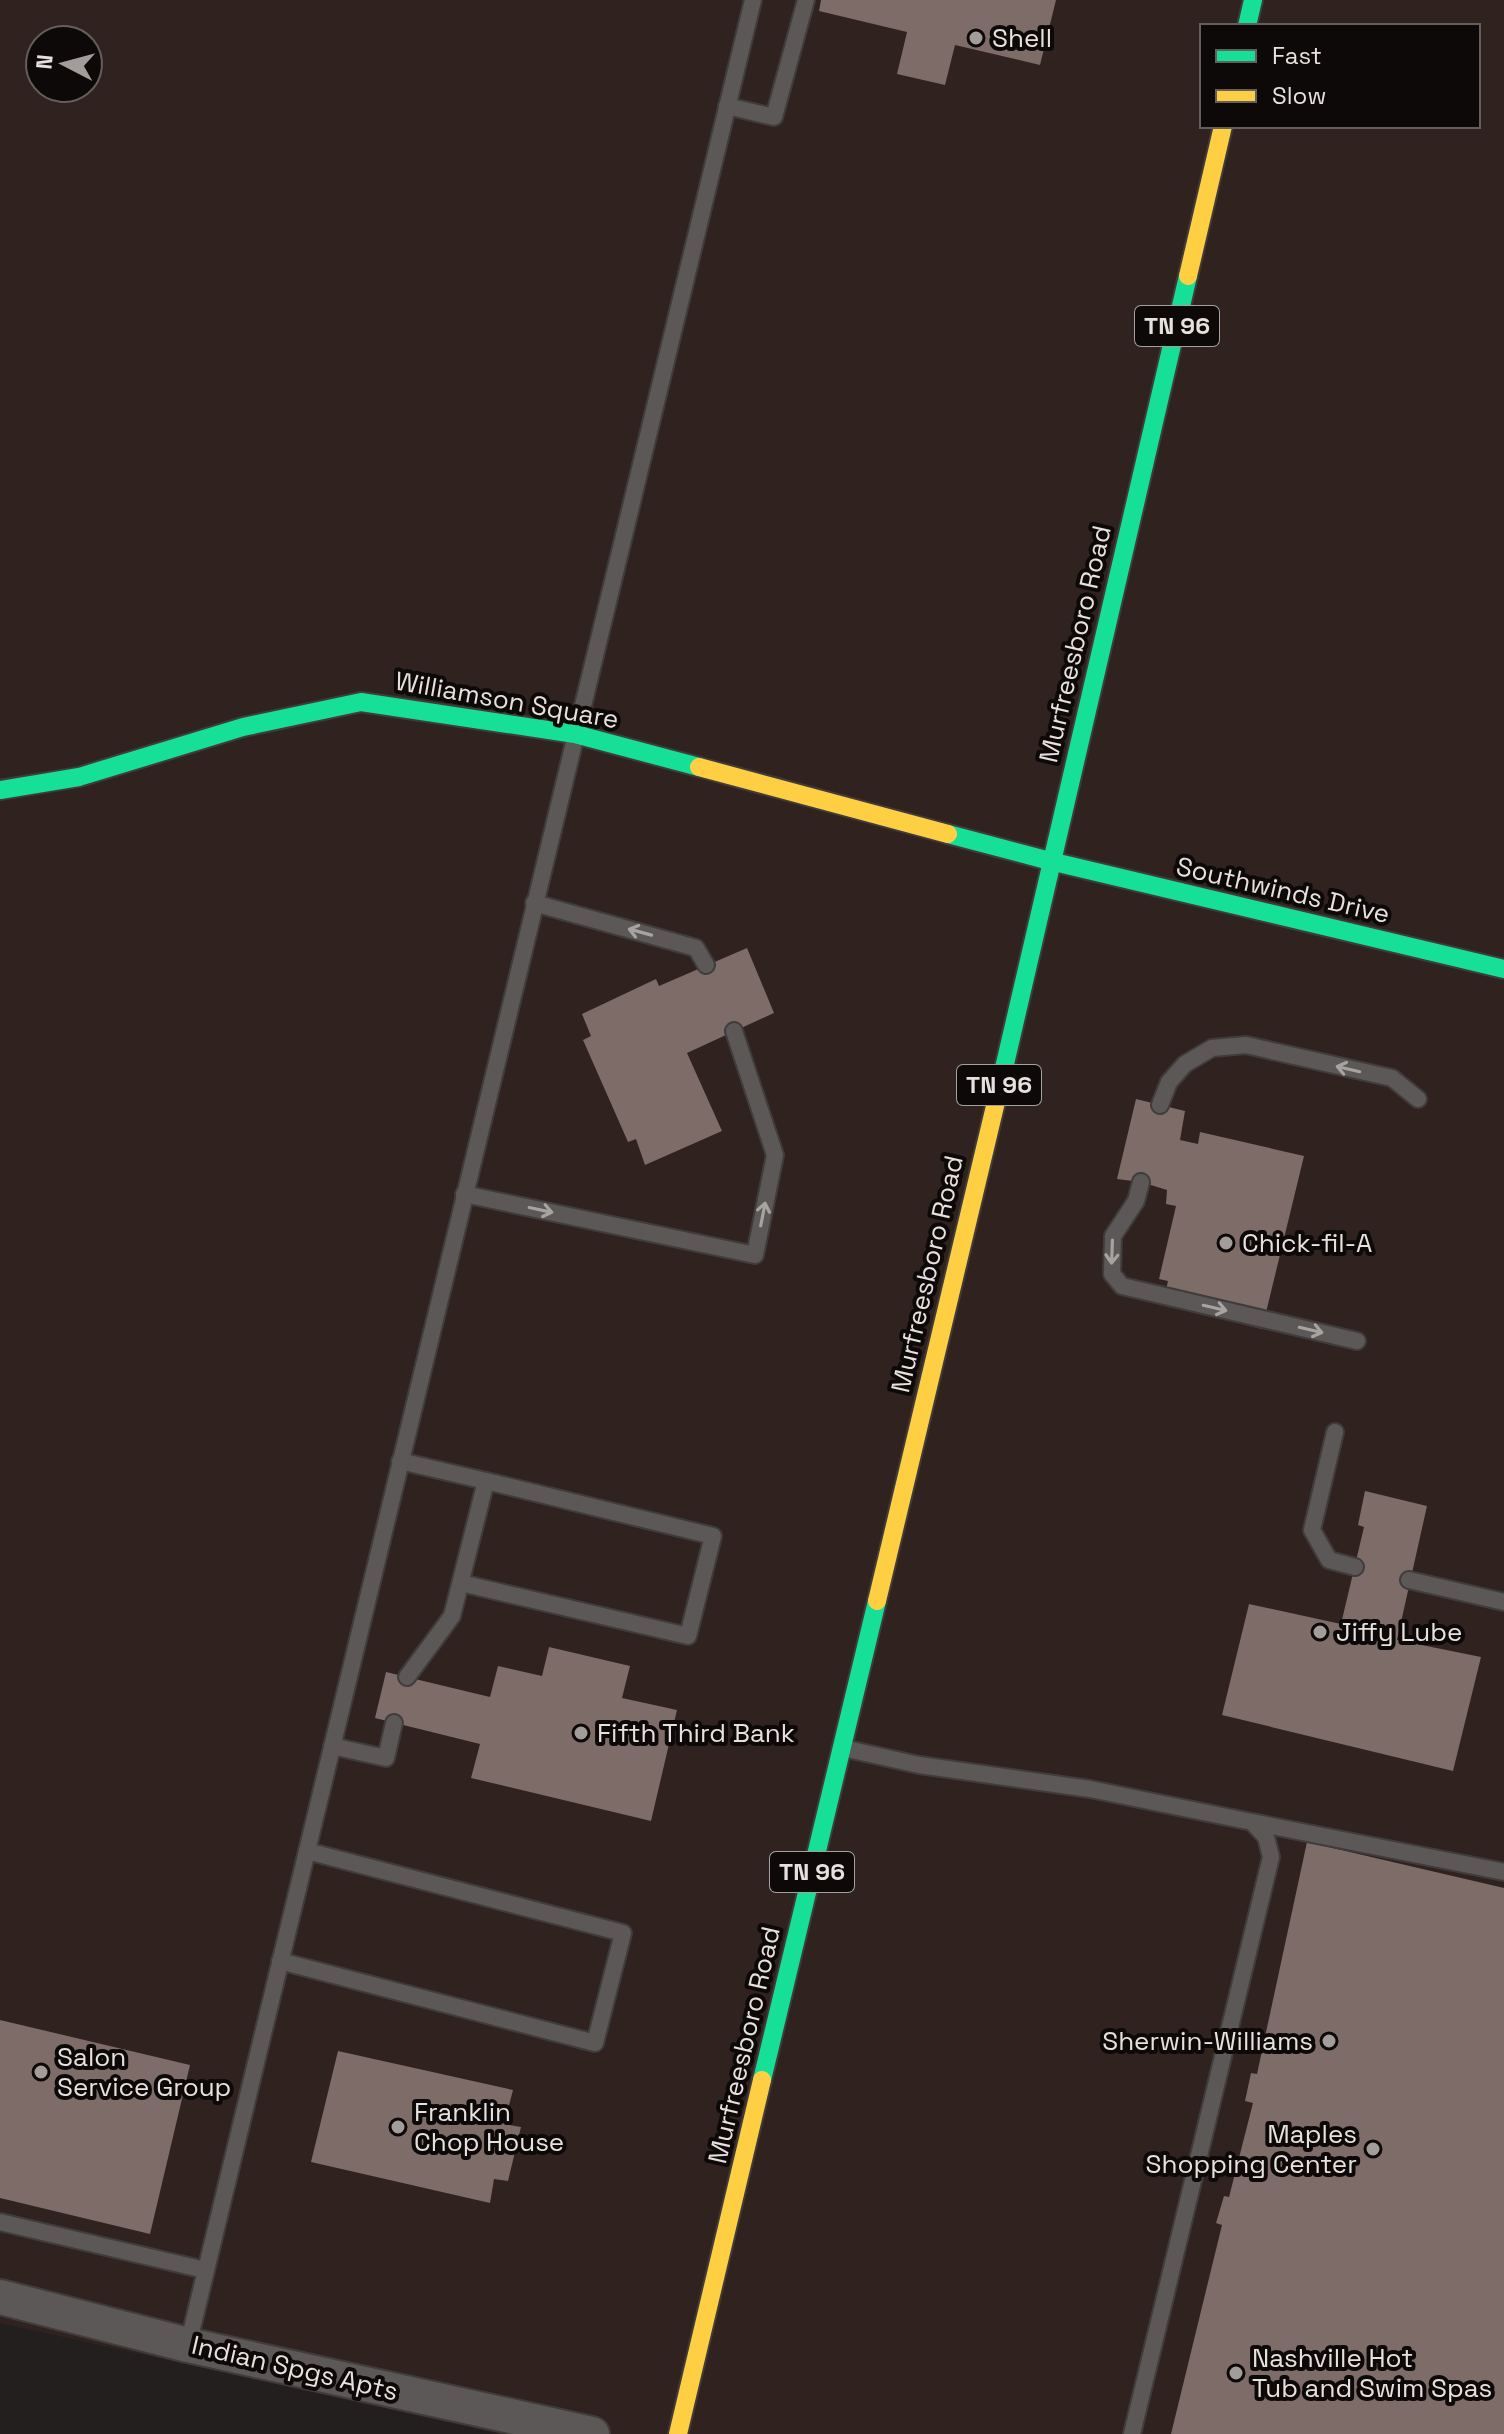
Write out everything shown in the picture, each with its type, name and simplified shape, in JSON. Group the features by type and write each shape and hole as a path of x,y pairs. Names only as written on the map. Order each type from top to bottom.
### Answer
{"main road":[{"path":"1247,24 1253,0"},
{"name":"Murfreesboro Road","path":"678,2434 1035,937 1050,861 1223,128"},
{"name":"Williamson Square","path":"0,790 79,777 243,727 361,702 575,734 1050,861"},
{"name":"Southwinds Drive","path":"1050,861 1504,969"}],"street":[{"name":"Indian Spgs Apts","path":"0,2297 188,2345 592,2434"}],"lane":[{"path":"188,2345 753,0"},
{"path":"727,106 774,117 806,0"},
{"path":"534,903 696,948 706,965"},
{"path":"464,1194 755,1255 775,1155 734,1031"},
{"path":"1160,1105 1169,1082 1185,1064 1212,1048 1246,1045 1392,1078 1418,1099"},
{"path":"1141,1182 1136,1201 1113,1236 1112,1274 1122,1286 1357,1341"},
{"path":"1335,1432 1312,1530 1329,1560 1355,1567"},
{"path":"400,1461 713,1536 688,1636 461,1583"},
{"path":"407,1677 452,1616 486,1481"},
{"path":"1409,1580 1504,1602"},
{"path":"332,1746 386,1758 394,1723"},
{"path":"841,1748 919,1765 1090,1789 1504,1872"},
{"path":"1132,2434 1271,1857 1266,1837 1252,1822"},
{"path":"280,1961 595,2043 623,1933 307,1851"},
{"path":"0,2222 205,2270"}],"shaded area":[{"path":"0,0 1504,0 1504,2434 500,2434 0,2323"}],"building":[{"name":"Shell","path":"821,0 1056,0 1040,65 955,45 945,85 897,74 907,32 819,11"},
{"path":"747,948 774,1013 687,1053 722,1131 645,1165 636,1139 628,1142 583,1040 591,1036 582,1014 656,979 659,986"},
{"name":"Chick-fil-A","path":"1136,1099 1185,1111 1180,1140 1198,1144 1200,1132 1304,1156 1262,1329 1163,1303 1168,1281 1159,1279 1176,1206 1166,1204 1167,1190 1117,1179"},
{"name":"Jiffy Lube","path":"1365,1491 1427,1506 1397,1640 1481,1657 1453,1771 1222,1715 1249,1604 1341,1624 1364,1527 1358,1525"},
{"path":"549,1647 630,1666 622,1698 677,1710 651,1821 471,1778 480,1744 375,1718 386,1672 490,1697 498,1666 542,1676"},
{"name":"Maples Shopping Center","path":"1307,1842 1504,1888 1504,2434 1171,2434 1222,2225 1216,2223 1224,2196 1229,2197 1253,2103 1245,2101 1251,2073 1257,2074"},
{"path":"0,2020 190,2065 150,2234 0,2198"},
{"path":"338,2051 513,2090 504,2124 521,2127 508,2181 494,2179 490,2203 311,2162"}],"traffic: fast":[{"path":"1247,24 1253,0"},
{"path":"1001,1081 1188,276"},
{"path":"0,790 79,777 243,727 361,702 575,734 699,767"},
{"path":"948,834 1504,969"},
{"path":"762,2080 877,1601"}],"traffic: slow":[{"path":"1188,276 1223,128"},
{"path":"699,767 948,834"},
{"path":"877,1601 1001,1081"},
{"path":"678,2434 762,2080"}],"place":[{"name":"Shell","path":"976,38"},
{"name":"Chick-fil-A","path":"1226,1243"},
{"name":"Jiffy Lube","path":"1320,1632"},
{"name":"Fifth Third Bank","path":"581,1733"},
{"name":"Sherwin-Williams","path":"1329,2041"},
{"name":"Salon Service Group","path":"41,2072"},
{"name":"Franklin Chop House","path":"398,2127"},
{"name":"Maples Shopping Center","path":"1373,2149"},
{"name":"Nashville Hot Tub and Swim Spas","path":"1236,2373"}]}
